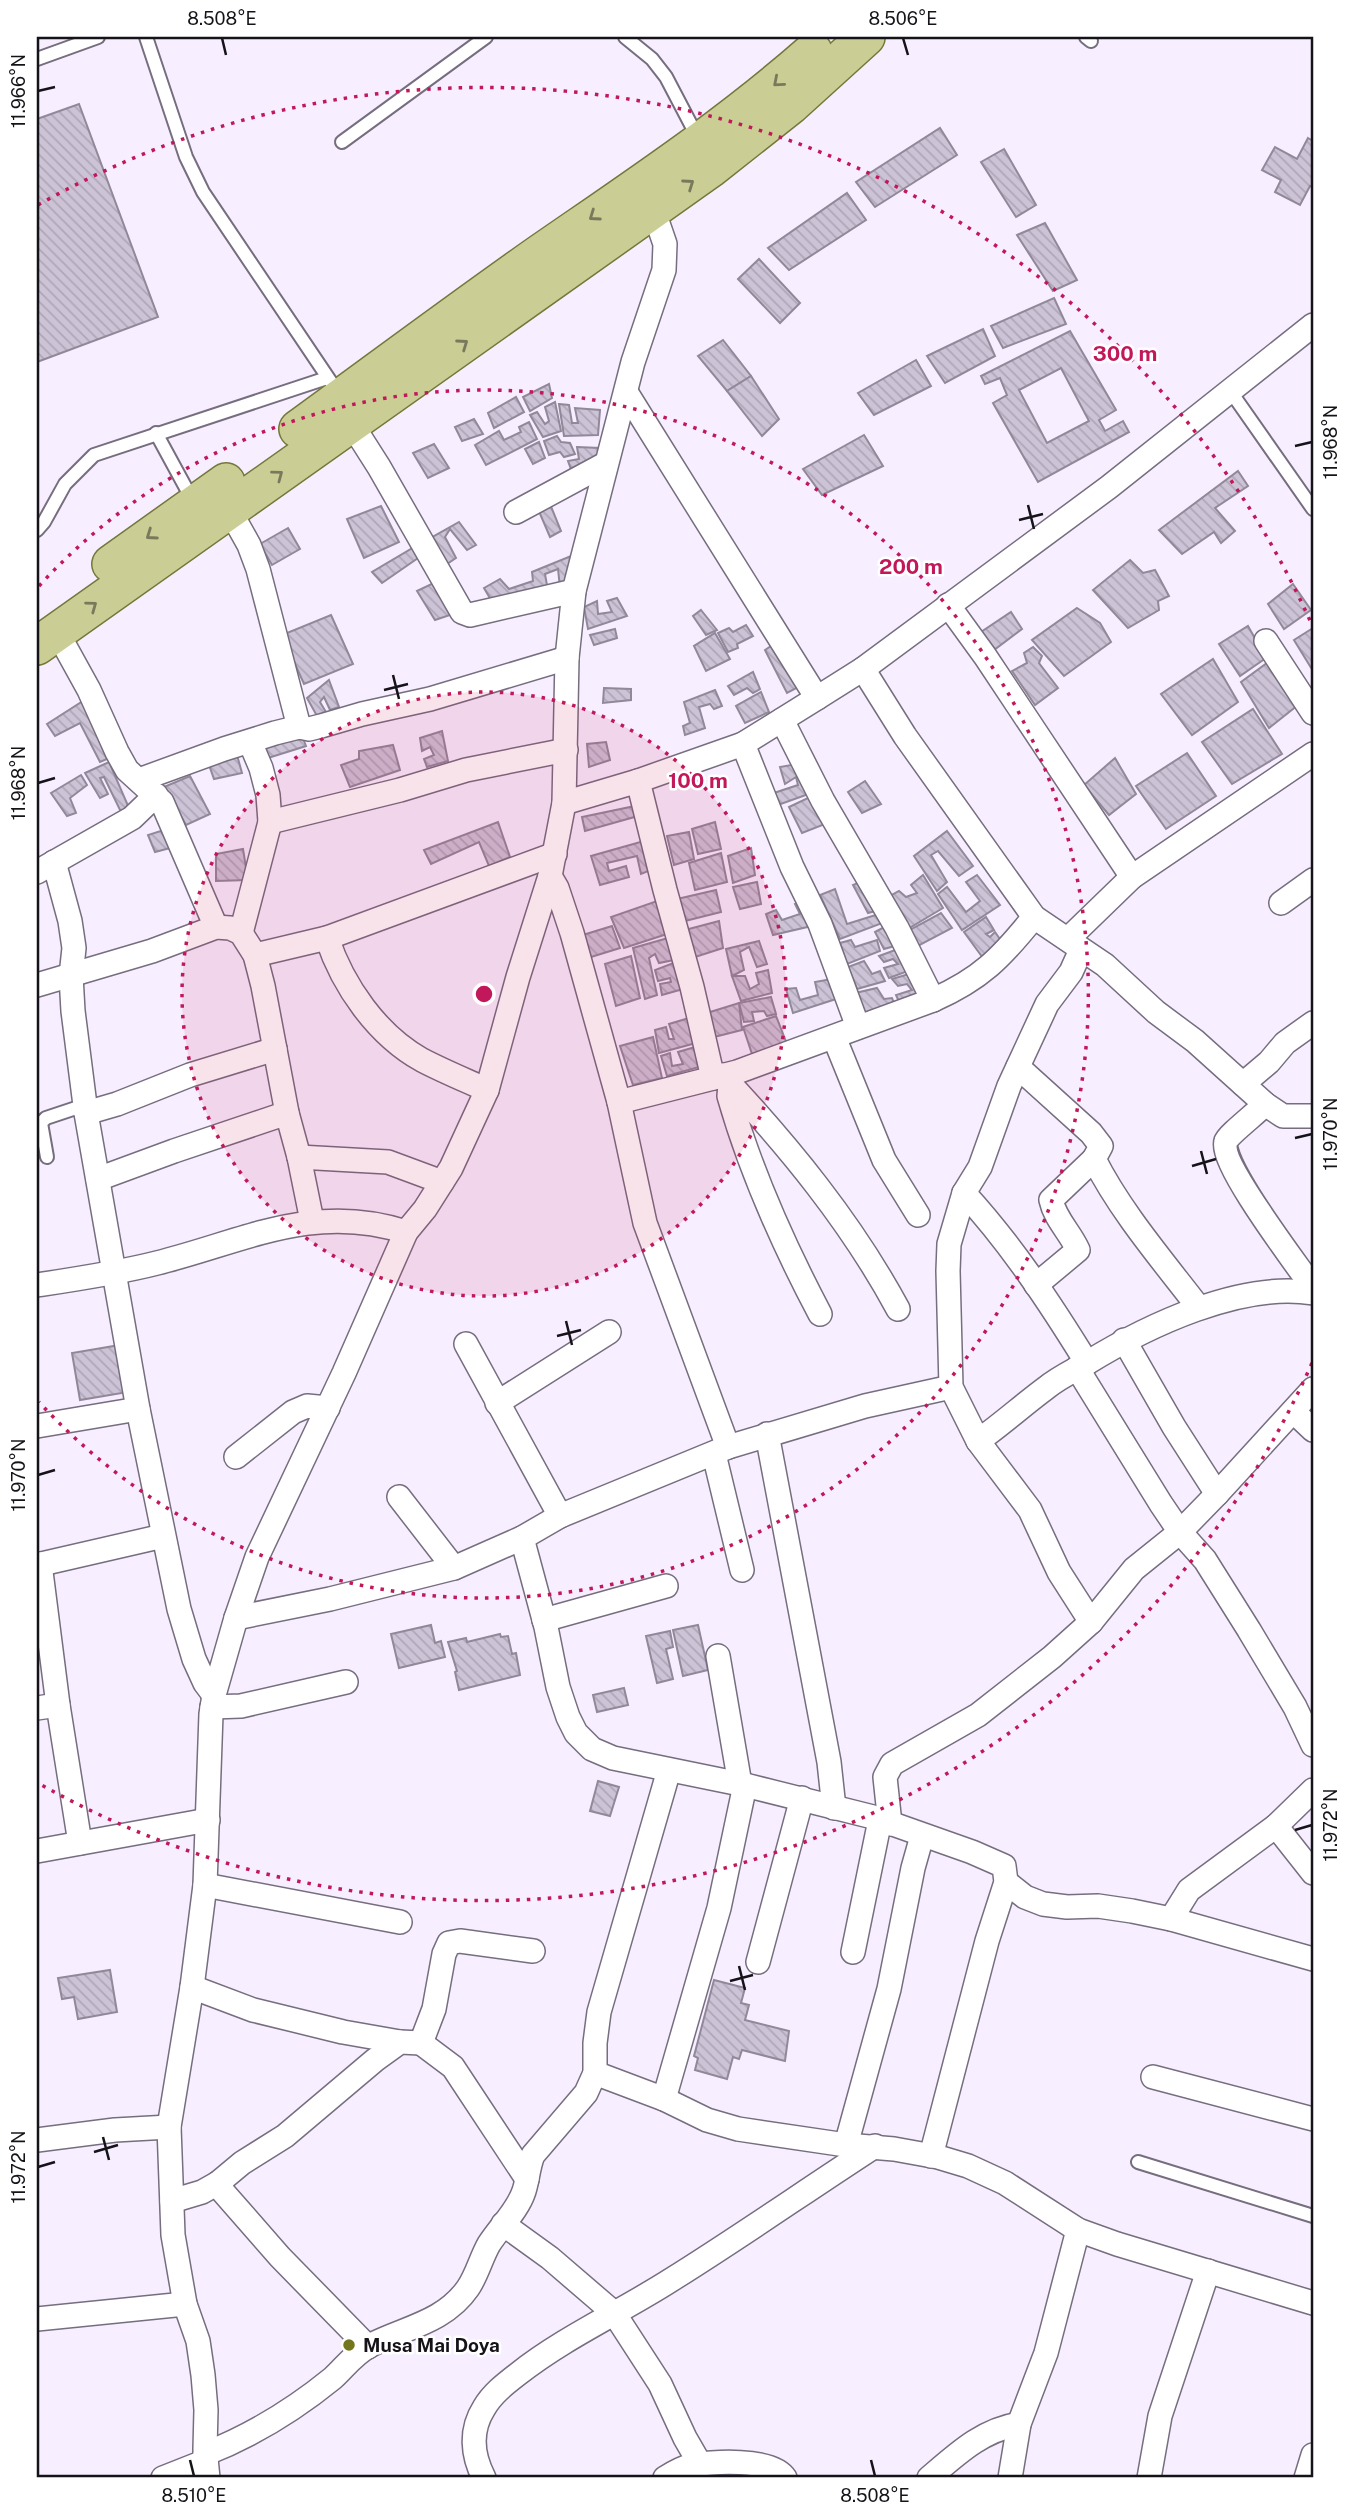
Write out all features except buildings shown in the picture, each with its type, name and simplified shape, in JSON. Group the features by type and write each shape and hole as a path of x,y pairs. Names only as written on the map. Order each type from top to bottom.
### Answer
{"main road":[{"path":"43,631 213,508 340,399 474,300 701,142 758,99 829,37"},
{"path":"340,399 653,209 756,133 866,37"}],"street":[{"path":"207,2464 203,2375 198,2341 185,2304 173,2235 169,2127 192,1987 205,1885 213,1701 236,1618 257,1557 328,1408 406,1232 442,1182 460,1151 475,1111 487,1090 552,865 564,803 567,658 574,591 633,362 664,270 665,244 653,209"},
{"path":"564,803 638,781 743,744 863,669 1109,487 1313,325"},
{"path":"626,392 817,698"},
{"path":"340,399 462,612 470,615 574,591"},
{"path":"516,512 605,464"},
{"path":"213,508 249,545 258,569 299,727"},
{"path":"948,606 985,656 1132,877"},
{"path":"43,631 89,690 127,770 147,788 171,819 216,927"},
{"path":"1266,641 1313,713"},
{"path":"213,1701 194,1659 179,1609 163,1536 85,1109 72,1011 71,976 74,948 70,921 46,867 132,818 147,788 250,741 299,727 321,726 430,699 567,658"},
{"path":"863,669 905,736 1034,917 1105,965 1265,1104 1283,1116 1313,1116"},
{"path":"782,720 823,801 897,928 933,1000"},
{"path":"241,933 270,822 268,795 250,741"},
{"path":"743,744 792,867 820,924 858,1027"},
{"path":"270,822 400,790 466,770 565,750"},
{"path":"1091,1622 1059,1572 1030,1510 978,1441 951,1387 949,1244 964,1193 980,1167 1018,1067 1047,1004 1071,972 1075,945 1132,877 1313,754"},
{"path":"638,781 692,987 758,1185 820,1314"},
{"path":"255,955 327,938 552,865"},
{"path":"552,865 619,1102 645,1223 721,1450 742,1570"},
{"path":"1281,903 1313,880"},
{"path":"619,1102 722,1079 960,989 989,969 1034,917"},
{"path":"37,985 196,936 216,927 230,928 241,933 255,955 286,1113 299,1157 312,1221"},
{"path":"327,938 335,962 375,1024 420,1059 487,1090"},
{"path":"1243,1084 1269,1062 1284,1043 1313,1023"},
{"path":"834,1037 884,1160 918,1215"},
{"path":"85,1109 117,1104 190,1075 275,1049"},
{"path":"1018,1067 1091,1133 1101,1146 1094,1159 1051,1200 1054,1213 1078,1250 1036,1285"},
{"path":"722,1079 838,1211 898,1308"},
{"path":"1265,1104 1229,1136 1225,1149 1234,1173 1249,1193 1267,1226 1313,1290"},
{"path":"98,1179 286,1113"},
{"path":"299,1157 388,1162 442,1182"},
{"path":"1094,1159 1102,1175 1156,1252 1199,1308"},
{"path":"964,1193 1036,1285 1180,1532 1205,1560 1249,1630 1295,1707 1313,1745"},
{"path":"37,1285 113,1273 279,1227 312,1221 368,1222 406,1232"},
{"path":"978,1441 1009,1420 1047,1387 1124,1340 1162,1322 1199,1308 1274,1293 1313,1290"},
{"path":"497,1403 609,1332"},
{"path":"1124,1340 1174,1427 1217,1494"},
{"path":"466,1344 560,1516"},
{"path":"236,1618 330,1599 454,1567 522,1538 560,1516 721,1450 864,1406 951,1387"},
{"path":"853,1952 885,1822 885,1777 892,1764 978,1715 1020,1684 1091,1622 1134,1569 1180,1532 1313,1389"},
{"path":"236,1457 293,1412 307,1406 328,1408"},
{"path":"37,1426 138,1409"},
{"path":"1294,1412 1313,1430"},
{"path":"767,1434 829,1762 834,1808"},
{"path":"399,1497 454,1567"},
{"path":"80,1843 47,1707 38,1564 163,1536"},
{"path":"522,1538 561,1697 568,1717 583,1741 592,1749 613,1758 802,1798 885,1822 1004,1866 1006,1882 987,1941 931,2156"},
{"path":"544,1620 666,1586"},
{"path":"664,2099 719,1908 743,1784 718,1656"},
{"path":"213,1701 241,1706 346,1682"},
{"path":"163,2478 207,2464 334,2377 347,2362 368,2347 424,2324 468,2287 488,2246 524,2193 533,2155 586,2093 596,2073 595,2043 599,2012 669,1770"},
{"path":"1171,1919 1189,1890 1276,1826 1313,1790"},
{"path":"758,1962 802,1798"},
{"path":"37,1851 208,1821"},
{"path":"1276,1826 1313,1873"},
{"path":"846,2146 889,1989 922,1836"},
{"path":"1006,1882 1025,1897 1043,1904 1067,1907 1098,1906 1171,1919 1313,1959"},
{"path":"205,1885 400,1922"},
{"path":"172,2201 202,2192 218,2183 285,2136 374,2060 411,2042 434,2009 444,1954 449,1943 460,1941 533,1951"},
{"path":"192,1987 253,2010 343,2032 411,2042 453,2067 527,2179"},
{"path":"596,2073 664,2099 707,2120 738,2129 846,2146 875,2146 968,2166 1005,2183 1079,2230 1313,2303"},
{"path":"1153,2077 1313,2119"},
{"path":"37,2140 115,2130 169,2127"},
{"path":"484,2478 475,2458 473,2444 483,2409 494,2394 534,2362 673,2280 875,2146"},
{"path":"218,2183 280,2257 368,2347"},
{"path":"503,2224 550,2258 614,2313 660,2384 700,2464"},
{"path":"1010,2478 1020,2424 1046,2353 1079,2230"},
{"path":"1149,2478 1160,2416 1208,2271"},
{"path":"37,2319 185,2304"},
{"path":"929,2478 975,2440 988,2433 1020,2424"},
{"path":"1306,2478 1313,2455"},
{"path":"665,2478 700,2464 739,2463 771,2468 782,2473 785,2478"}],"lane":[{"path":"37,60 98,37"},
{"path":"37,530 65,484 94,455 156,433 340,399 203,192 186,157 146,37"},
{"path":"342,142 486,37"},
{"path":"625,37 652,59 666,77 701,142"},
{"path":"1231,391 1313,509"},
{"path":"156,433 213,508"},
{"path":"47,1157 41,1123 46,1118 85,1109"},
{"path":"1138,2162 1313,2216"}],"place":[{"name":"Musa Mai Doya","path":"349,2345"}]}
